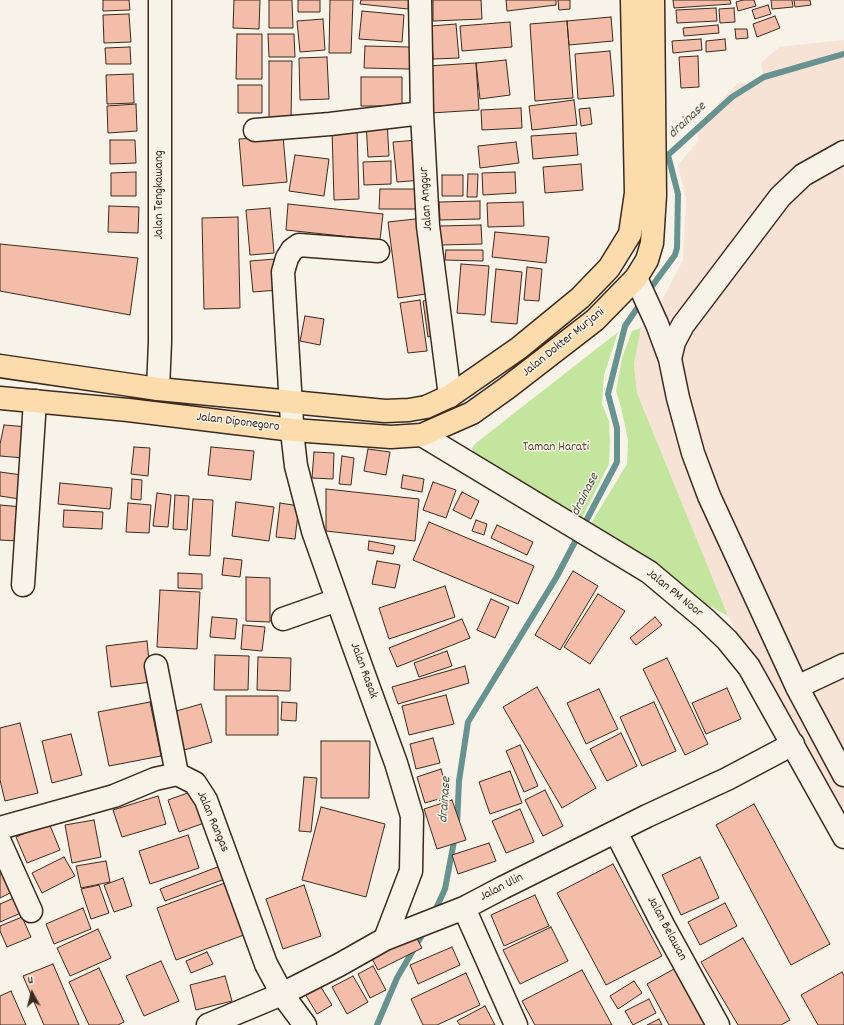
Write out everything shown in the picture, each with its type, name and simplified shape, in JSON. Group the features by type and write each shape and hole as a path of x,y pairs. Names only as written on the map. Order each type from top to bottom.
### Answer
{"main road":[{"name":"Jalan Dokter Murjani","path":"632,0 644,64"},
{"name":"Jalan Dokter Murjani","path":"472,413 595,320 636,278 647,260 652,243 646,194 644,64 653,0"},
{"name":"Jalan Dokter Murjani","path":"450,396 519,348 580,298 609,268 630,234 646,194"},
{"name":"Jalan Diponegoro","path":"0,366 158,389 385,411 409,410 426,407 450,396"},
{"name":"Jalan Diponegoro","path":"0,398 121,409 293,430 391,437 422,435 472,413"}],"street":[{"name":"Jalan Tengkawang","path":"158,389 160,342 160,0"},
{"name":"Jalan Anggur","path":"420,0 422,113 428,226 450,396"},
{"path":"255,130 330,124 422,113"},
{"path":"670,359 674,342 683,325 780,197 803,175 844,152"},
{"name":"Jalan Rasak","path":"378,251 299,245 292,250 287,258 283,272 296,466 312,523 337,600 396,763 412,816 411,871 385,939"},
{"path":"636,278 657,324 670,359 678,398 691,446 709,496 797,687 844,775"},
{"path":"23,585 35,401"},
{"name":"Jalan PM Noor","path":"422,435 649,572 705,619 727,640 749,667 844,837"},
{"path":"283,619 337,600"},
{"path":"797,687 844,665"},
{"path":"0,828 114,796 155,779 177,774 156,666"},
{"name":"Jalan Ulin","path":"208,1025 282,994 339,965 385,939 464,908 793,744"},
{"name":"Jalan Rangas","path":"177,774 195,783 206,800 266,964 282,994 305,1025"},
{"name":"Jalan Belawan","path":"616,832 663,925 718,1025"},
{"path":"0,842 30,911"},
{"path":"464,908 516,1025"}],"shaded area":[{"path":"844,40 844,825 728,616 637,393 634,364 641,328 659,306 683,260 686,199 678,165 699,140 696,127 737,84 764,81 761,63 779,47"}],"green space":[{"path":"641,328 634,364 637,393 728,616 691,596 590,525 627,464 628,440 616,391 622,358 632,331"},
{"name":"Taman Harati","path":"618,332 604,375 602,404 609,421 609,464 578,526 474,455 472,448 476,443"}],"building":[{"path":"103,0 129,0 130,10 103,11"},
{"path":"234,0 260,0 259,29 233,28"},
{"path":"269,0 292,0 293,28 269,28"},
{"path":"298,0 320,0 320,12 298,12"},
{"path":"330,0 353,0 351,53 329,53"},
{"path":"361,0 409,0 408,9 360,4"},
{"path":"433,0 481,0 482,19 433,21"},
{"path":"506,0 556,0 556,5 507,11"},
{"path":"558,0 570,0 570,9 559,10"},
{"path":"673,0 730,0 731,4 674,8"},
{"path":"743,0 754,0 756,6 738,11 736,2"},
{"path":"771,0 792,0 793,7 772,9"},
{"path":"794,0 810,0 811,5 795,7"},
{"path":"768,5 771,14 755,19 752,10"},
{"path":"716,8 717,21 677,23 676,10"},
{"path":"734,8 735,22 720,23 719,9"},
{"path":"362,11 404,15 402,42 359,39"},
{"path":"129,14 131,42 104,43 103,15"},
{"path":"775,16 780,28 757,37 753,24"},
{"path":"611,17 613,41 569,45 567,21"},
{"path":"323,19 325,50 300,52 297,21"},
{"path":"567,21 573,98 535,101 530,24"},
{"path":"510,22 512,47 462,51 460,26"},
{"path":"456,24 459,58 433,59 431,26"},
{"path":"718,25 719,33 684,36 683,28"},
{"path":"735,29 747,29 748,38 736,39"},
{"path":"237,34 262,34 262,79 236,79"},
{"path":"268,34 294,34 295,57 269,57"},
{"path":"701,39 702,50 673,53 672,41"},
{"path":"725,39 726,50 706,52 706,41"},
{"path":"365,46 410,47 410,69 364,68"},
{"path":"130,47 131,64 106,64 105,48"},
{"path":"610,51 614,96 578,99 575,54"},
{"path":"698,56 699,87 681,88 679,57"},
{"path":"327,57 329,99 300,100 299,58"},
{"path":"506,60 510,95 480,99 476,63"},
{"path":"269,61 292,61 291,119 269,119"},
{"path":"476,63 479,110 431,113 428,66"},
{"path":"133,74 134,103 107,104 106,75"},
{"path":"361,77 402,77 402,106 361,106"},
{"path":"238,85 262,85 262,113 238,113"},
{"path":"574,100 577,125 532,130 529,106"},
{"path":"136,104 137,131 108,133 107,106"},
{"path":"521,108 522,128 482,130 481,110"},
{"path":"590,108 592,124 581,126 579,109"},
{"path":"387,121 389,156 368,157 366,123"},
{"path":"357,128 359,199 334,200 332,129"},
{"path":"576,133 578,155 533,159 531,136"},
{"path":"283,136 287,182 243,186 239,139"},
{"path":"110,140 135,140 136,163 110,164"},
{"path":"418,140 422,180 397,182 393,142"},
{"path":"516,142 519,163 480,168 478,146"},
{"path":"295,155 329,159 324,196 289,191"},
{"path":"391,161 391,184 364,185 363,162"},
{"path":"581,164 583,190 545,193 543,167"},
{"path":"136,172 136,196 111,196 111,173"},
{"path":"515,172 516,193 483,195 482,173"},
{"path":"468,174 478,174 477,197 467,197"},
{"path":"442,175 463,175 463,196 442,196"},
{"path":"380,189 419,189 419,209 379,209"},
{"path":"480,201 480,219 440,220 439,202"},
{"path":"523,202 524,226 488,227 487,203"},
{"path":"288,204 383,214 380,240 286,230"},
{"path":"109,206 139,207 138,233 108,232"},
{"path":"270,208 274,253 250,255 246,210"},
{"path":"238,217 240,308 204,309 202,218"},
{"path":"424,218 433,293 398,298 388,222"},
{"path":"481,225 482,244 441,245 440,226"},
{"path":"495,232 549,237 546,263 492,257"},
{"path":"0,244 138,258 130,315 0,291"},
{"path":"446,250 483,250 483,261 445,260"},
{"path":"275,259 278,290 253,292 250,261"},
{"path":"461,264 489,266 485,315 457,313"},
{"path":"527,267 542,269 539,301 524,300"},
{"path":"496,269 522,272 517,324 491,322"},
{"path":"420,300 427,351 408,353 400,303"},
{"path":"431,300 436,335 428,337 423,301"},
{"path":"305,316 324,319 320,345 300,341"},
{"path":"4,425 28,427 24,458 0,456 0,444"},
{"path":"134,447 150,448 148,476 131,474"},
{"path":"211,447 254,451 251,480 208,475"},
{"path":"368,449 390,452 386,475 364,471"},
{"path":"314,452 334,453 333,479 312,478"},
{"path":"342,456 354,458 351,485 339,484"},
{"path":"0,472 29,476 26,500 0,496"},
{"path":"403,475 424,479 422,492 401,488"},
{"path":"132,479 142,480 141,500 131,499"},
{"path":"433,482 456,490 446,518 423,510"},
{"path":"60,483 112,488 110,509 58,504"},
{"path":"326,489 419,499 415,541 326,531"},
{"path":"462,492 479,501 471,519 453,510"},
{"path":"157,493 171,495 168,527 153,526"},
{"path":"175,495 189,496 187,530 173,529"},
{"path":"193,499 213,500 210,556 189,555"},
{"path":"236,502 274,507 269,541 232,536"},
{"path":"128,503 151,505 149,533 126,532"},
{"path":"280,503 299,506 295,539 276,537"},
{"path":"0,505 22,507 18,541 0,540"},
{"path":"64,510 103,512 102,529 63,527"},
{"path":"476,520 487,524 484,535 472,531"},
{"path":"429,522 534,566 518,604 413,560"},
{"path":"497,525 533,542 527,555 491,538"},
{"path":"369,541 395,546 393,554 368,550"},
{"path":"224,558 242,560 240,577 222,575"},
{"path":"377,561 400,565 395,588 372,584"},
{"path":"573,571 598,586 560,650 535,635"},
{"path":"178,573 202,574 202,589 178,588"},
{"path":"246,577 270,578 270,622 246,621"},
{"path":"445,586 455,617 389,639 379,608"},
{"path":"160,590 200,592 197,649 157,647"},
{"path":"598,594 625,611 590,664 564,647"},
{"path":"491,599 509,607 495,638 477,630"},
{"path":"212,617 237,619 235,639 210,637"},
{"path":"655,617 662,625 636,645 630,638"},
{"path":"462,619 470,638 397,667 389,648"},
{"path":"243,625 265,627 262,651 241,649"},
{"path":"147,641 151,682 111,687 106,646"},
{"path":"447,651 452,666 419,677 414,663"},
{"path":"215,655 249,656 248,690 214,690"},
{"path":"258,657 291,658 290,691 257,690"},
{"path":"667,658 708,744 685,755 643,669"},
{"path":"465,666 469,683 398,704 392,687"},
{"path":"537,687 596,788 562,808 503,707"},
{"path":"727,688 741,719 706,734 692,703"},
{"path":"599,689 618,729 586,744 567,703"},
{"path":"446,695 454,724 409,735 402,706"},
{"path":"226,696 278,696 278,735 226,735"},
{"path":"150,702 161,756 109,766 98,712"},
{"path":"282,702 297,703 296,721 281,720"},
{"path":"654,702 676,751 642,766 620,717"},
{"path":"201,704 212,742 184,750 173,712"},
{"path":"20,723 38,793 5,801 0,780 0,728"},
{"path":"621,733 637,766 607,781 590,749"},
{"path":"71,734 82,775 52,783 42,741"},
{"path":"433,738 440,763 416,769 410,744"},
{"path":"321,741 370,741 369,798 321,798"},
{"path":"520,745 538,786 524,792 506,751"},
{"path":"441,769 449,796 425,803 417,777"},
{"path":"510,771 522,803 490,814 479,782"},
{"path":"304,777 317,778 311,832 299,831"},
{"path":"196,790 207,822 179,832 168,800"},
{"path":"545,790 563,826 543,836 525,800"},
{"path":"158,796 166,824 122,837 113,810"},
{"path":"452,800 466,840 437,849 424,809"},
{"path":"754,804 830,944 791,965 716,825"},
{"path":"321,807 385,824 366,897 302,880"},
{"path":"520,809 534,842 506,853 492,821"},
{"path":"94,820 101,857 72,863 65,825"},
{"path":"49,823 60,850 27,863 16,837"},
{"path":"188,835 199,868 150,884 139,851"},
{"path":"489,843 496,861 458,874 452,855"},
{"path":"64,857 75,876 42,893 32,873"},
{"path":"700,857 719,898 681,915 662,875"},
{"path":"106,861 110,882 81,888 76,866"},
{"path":"613,864 662,956 606,985 557,893"},
{"path":"220,866 225,879 165,901 160,889"},
{"path":"0,868 12,892 0,898"},
{"path":"123,878 132,906 114,912 104,885"},
{"path":"233,880 252,932 176,960 157,908"},
{"path":"99,885 109,913 91,919 81,889"},
{"path":"304,885 321,936 283,949 266,899"},
{"path":"535,895 549,926 504,946 491,915"},
{"path":"14,898 21,913 0,922 0,904"},
{"path":"725,903 737,926 700,945 688,922"},
{"path":"83,908 91,929 54,944 46,924"},
{"path":"22,917 31,937 7,947 0,931 0,926"},
{"path":"551,927 568,961 520,984 503,950"},
{"path":"98,929 111,958 70,976 57,948"},
{"path":"413,931 422,948 378,970 369,953"},
{"path":"743,938 790,1020 781,1025 738,1025 701,962"},
{"path":"452,947 460,965 418,984 410,965"},
{"path":"207,952 213,964 191,973 186,961"},
{"path":"161,961 179,1001 144,1016 126,976"},
{"path":"53,964 79,1025 44,1025 23,976"},
{"path":"373,966 386,990 370,998 358,974"},
{"path":"99,968 124,1022 118,1025 89,1025 69,982"},
{"path":"674,969 705,1025 669,1025 647,984"},
{"path":"582,970 612,1025 535,1025 522,1001"},
{"path":"842,972 844,976 844,1025 818,1025 801,995"},
{"path":"466,973 480,1005 437,1025 423,1025 411,999"},
{"path":"225,976 232,1001 196,1010 190,985"},
{"path":"353,976 368,1002 347,1014 332,987"},
{"path":"634,981 642,993 618,1009 610,996"},
{"path":"319,984 332,1005 317,1014 305,994"},
{"path":"11,991 26,1025 0,1025 0,996"},
{"path":"649,999 656,1013 633,1025 625,1011"},
{"path":"485,1006 495,1025 460,1025 457,1021"},
{"path":"659,1019 662,1025 647,1025"}],"waterway":[{"name":"drainase","path":"647,293 675,255 677,248 678,194 668,155 732,97 764,77 844,54"},
{"name":"drainase","path":"457,825 459,781 468,722 556,578 617,462 617,428 608,394 625,326 642,301"},
{"name":"drainase","path":"434,913 445,889 455,836"},
{"name":"drainase","path":"377,1025 397,978 425,930"}]}
